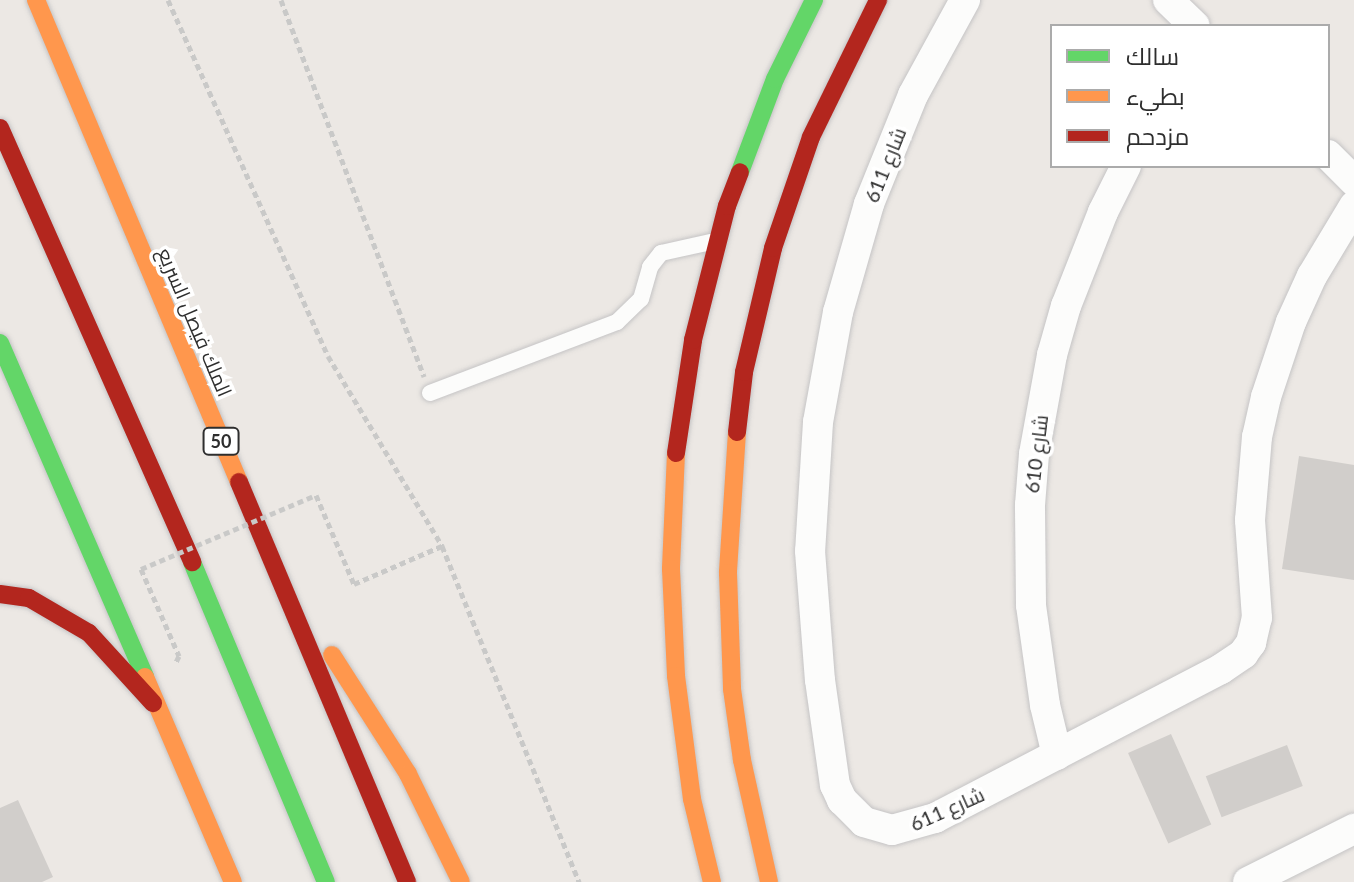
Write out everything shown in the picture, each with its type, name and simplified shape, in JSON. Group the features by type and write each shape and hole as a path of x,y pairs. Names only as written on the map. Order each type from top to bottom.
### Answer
{"main road":[{"name":"الملك فيصل السريع","path":"36,0 407,882"},
{"path":"712,882 692,799 682,737 671,569 675,457 682,398 717,241 775,79 814,0"},
{"path":"769,882 742,760 732,689 728,573 735,444 744,372 773,248 811,137 878,0"},
{"path":"0,128 203,587 326,882"},
{"path":"0,343 233,882"},
{"path":"0,594 29,598 89,633 155,705"},
{"path":"290,605 331,655 382,729 461,882"}],"street":[{"name":"شارع 611","path":"965,0 913,95 888,152 852,257 835,325 818,422 810,551 820,680 835,785 851,812 877,828 892,830 921,824 1233,663 1251,643 1257,618 1250,520 1252,476 1266,397 1296,310 1318,265 1354,206"},
{"path":"1168,0 1193,24"},
{"path":"1330,157 1354,181"},
{"name":"شارع 610","path":"1057,755 1043,693 1031,605 1030,505 1034,454 1052,355 1066,306 1088,247 1125,168"},
{"path":"1248,882 1354,829"}],"lane":[{"path":"430,393 617,322 641,299 650,267 661,253 671,248 717,241"}],"path":[{"path":"168,0 328,356 442,546 579,882"},
{"path":"281,0 430,393"},
{"path":"179,656 141,569 316,495 354,584 442,546"}],"building":[{"path":"1299,456 1354,465 1354,580 1282,569"},
{"path":"1171,734 1211,824 1168,844 1128,753"},
{"path":"1287,745 1303,786 1222,817 1206,776"},
{"path":"18,800 53,877 42,882 0,882 0,808"}],"traffic: fast":[{"path":"740,172 775,79 814,0"},
{"path":"0,343 145,677"},
{"path":"192,562 326,882"}],"traffic: slow":[{"path":"36,0 239,482"},
{"path":"737,432 728,573 732,689 742,760 769,882"},
{"path":"676,453 671,569 676,676 692,799 712,882"},
{"path":"332,655 408,774 461,882"},
{"path":"145,677 233,882"}],"traffic: jam":[{"path":"737,432 744,372 773,248 811,137 878,0"},
{"path":"0,128 192,562"},
{"path":"676,453 693,340 727,206 740,172"},
{"path":"239,482 407,882"},
{"path":"0,594 29,598 89,633 153,703"}]}
